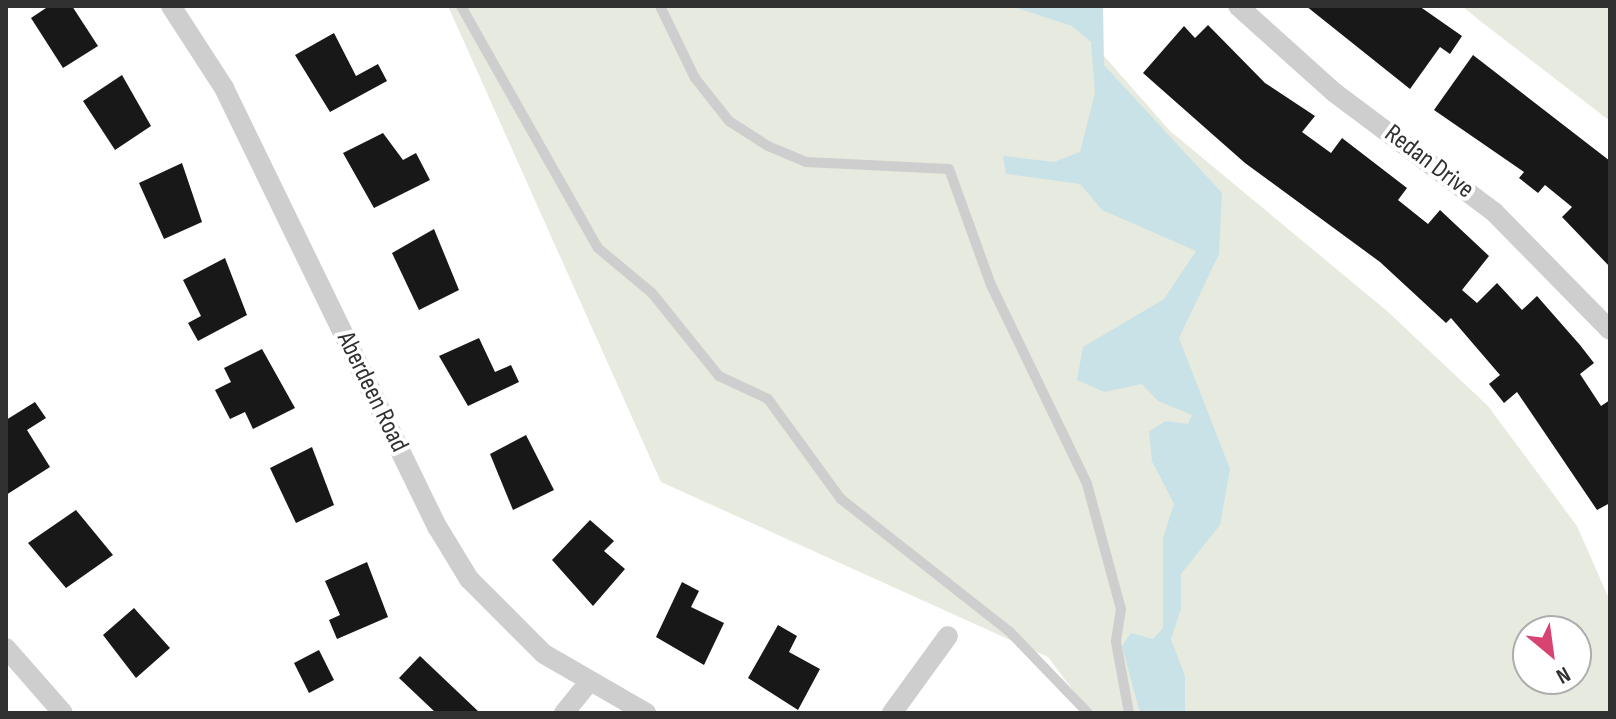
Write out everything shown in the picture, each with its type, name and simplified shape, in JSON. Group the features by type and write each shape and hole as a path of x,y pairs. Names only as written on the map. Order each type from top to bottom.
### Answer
{"street":[{"name":"Aberdeen Road","path":"171,6 224,88 438,528 504,620 588,683 646,713"},
{"name":"Redan Drive","path":"1238,6 1335,93 1494,212 1610,330"},
{"path":"892,713 948,636"},
{"path":"6,648 63,713"},
{"path":"564,713 588,683"}],"lane":[{"path":"461,6 598,248 652,293 719,376 768,399 841,499 1009,631 1088,713"},
{"path":"660,6 695,78 729,121 768,146 806,162 949,169 991,285 1087,484 1121,609 1116,642 1129,713"}],"shaded area":[{"path":"448,6 1060,6 1170,131 1387,311 1488,406 1577,526 1610,601 1610,713 1090,713 1048,657 661,482"},
{"path":"1462,6 1610,6 1610,121 1479,20"}],"water":[{"path":"1011,6 1103,6 1104,65 1222,193 1219,254 1179,338 1230,469 1220,525 1181,574 1181,609 1171,639 1185,676 1185,713 1140,713 1122,646 1131,633 1153,639 1163,628 1163,538 1174,504 1152,461 1149,431 1166,421 1188,424 1192,415 1158,401 1142,384 1104,392 1077,380 1083,347 1164,299 1196,251 1102,210 1080,184 1006,174 1003,156 1054,162 1080,152 1095,93 1091,42 1072,26"}],"building":[{"path":"49,6 72,6 98,46 63,68 31,18"},
{"path":"1306,6 1419,6 1462,36 1450,54 1440,47 1410,89"},
{"path":"1208,25 1265,83 1315,116 1302,132 1331,153 1342,138 1407,188 1398,200 1428,224 1440,210 1489,256 1462,290 1477,303 1497,283 1522,310 1537,296 1580,345 1594,363 1580,374 1601,406 1610,400 1610,503 1597,510 1517,392 1504,403 1489,384 1500,375 1451,318 1446,323 1380,262 1245,163 1143,73 1184,26 1195,38"},
{"path":"334,33 356,76 378,64 387,81 330,112 295,55"},
{"path":"1473,55 1610,161 1610,267 1562,217 1572,207 1545,185 1538,193 1519,178 1524,172 1434,110"},
{"path":"122,75 151,126 115,150 83,101"},
{"path":"383,133 403,160 416,153 430,180 374,208 343,153"},
{"path":"182,163 202,222 164,239 139,183"},
{"path":"434,229 459,290 419,310 392,253"},
{"path":"225,258 247,315 198,341 188,323 201,316 183,280"},
{"path":"479,338 495,372 511,365 519,382 468,406 439,356"},
{"path":"262,349 295,408 253,429 245,412 230,419 215,390 231,382 224,368"},
{"path":"35,402 46,418 27,430 50,467 6,495 6,420"},
{"path":"526,435 554,490 513,510 490,454"},
{"path":"312,447 334,505 296,523 270,468"},
{"path":"76,510 113,555 66,588 28,543"},
{"path":"590,520 614,541 604,551 625,569 593,606 552,560"},
{"path":"367,562 388,617 337,639 329,620 340,615 325,581"},
{"path":"682,582 699,591 691,607 724,623 704,665 656,637"},
{"path":"134,608 170,648 136,678 103,635"},
{"path":"778,625 797,636 789,652 820,669 798,710 748,678"},
{"path":"319,650 334,680 309,693 294,663"},
{"path":"420,656 480,713 436,713 399,678"}]}
